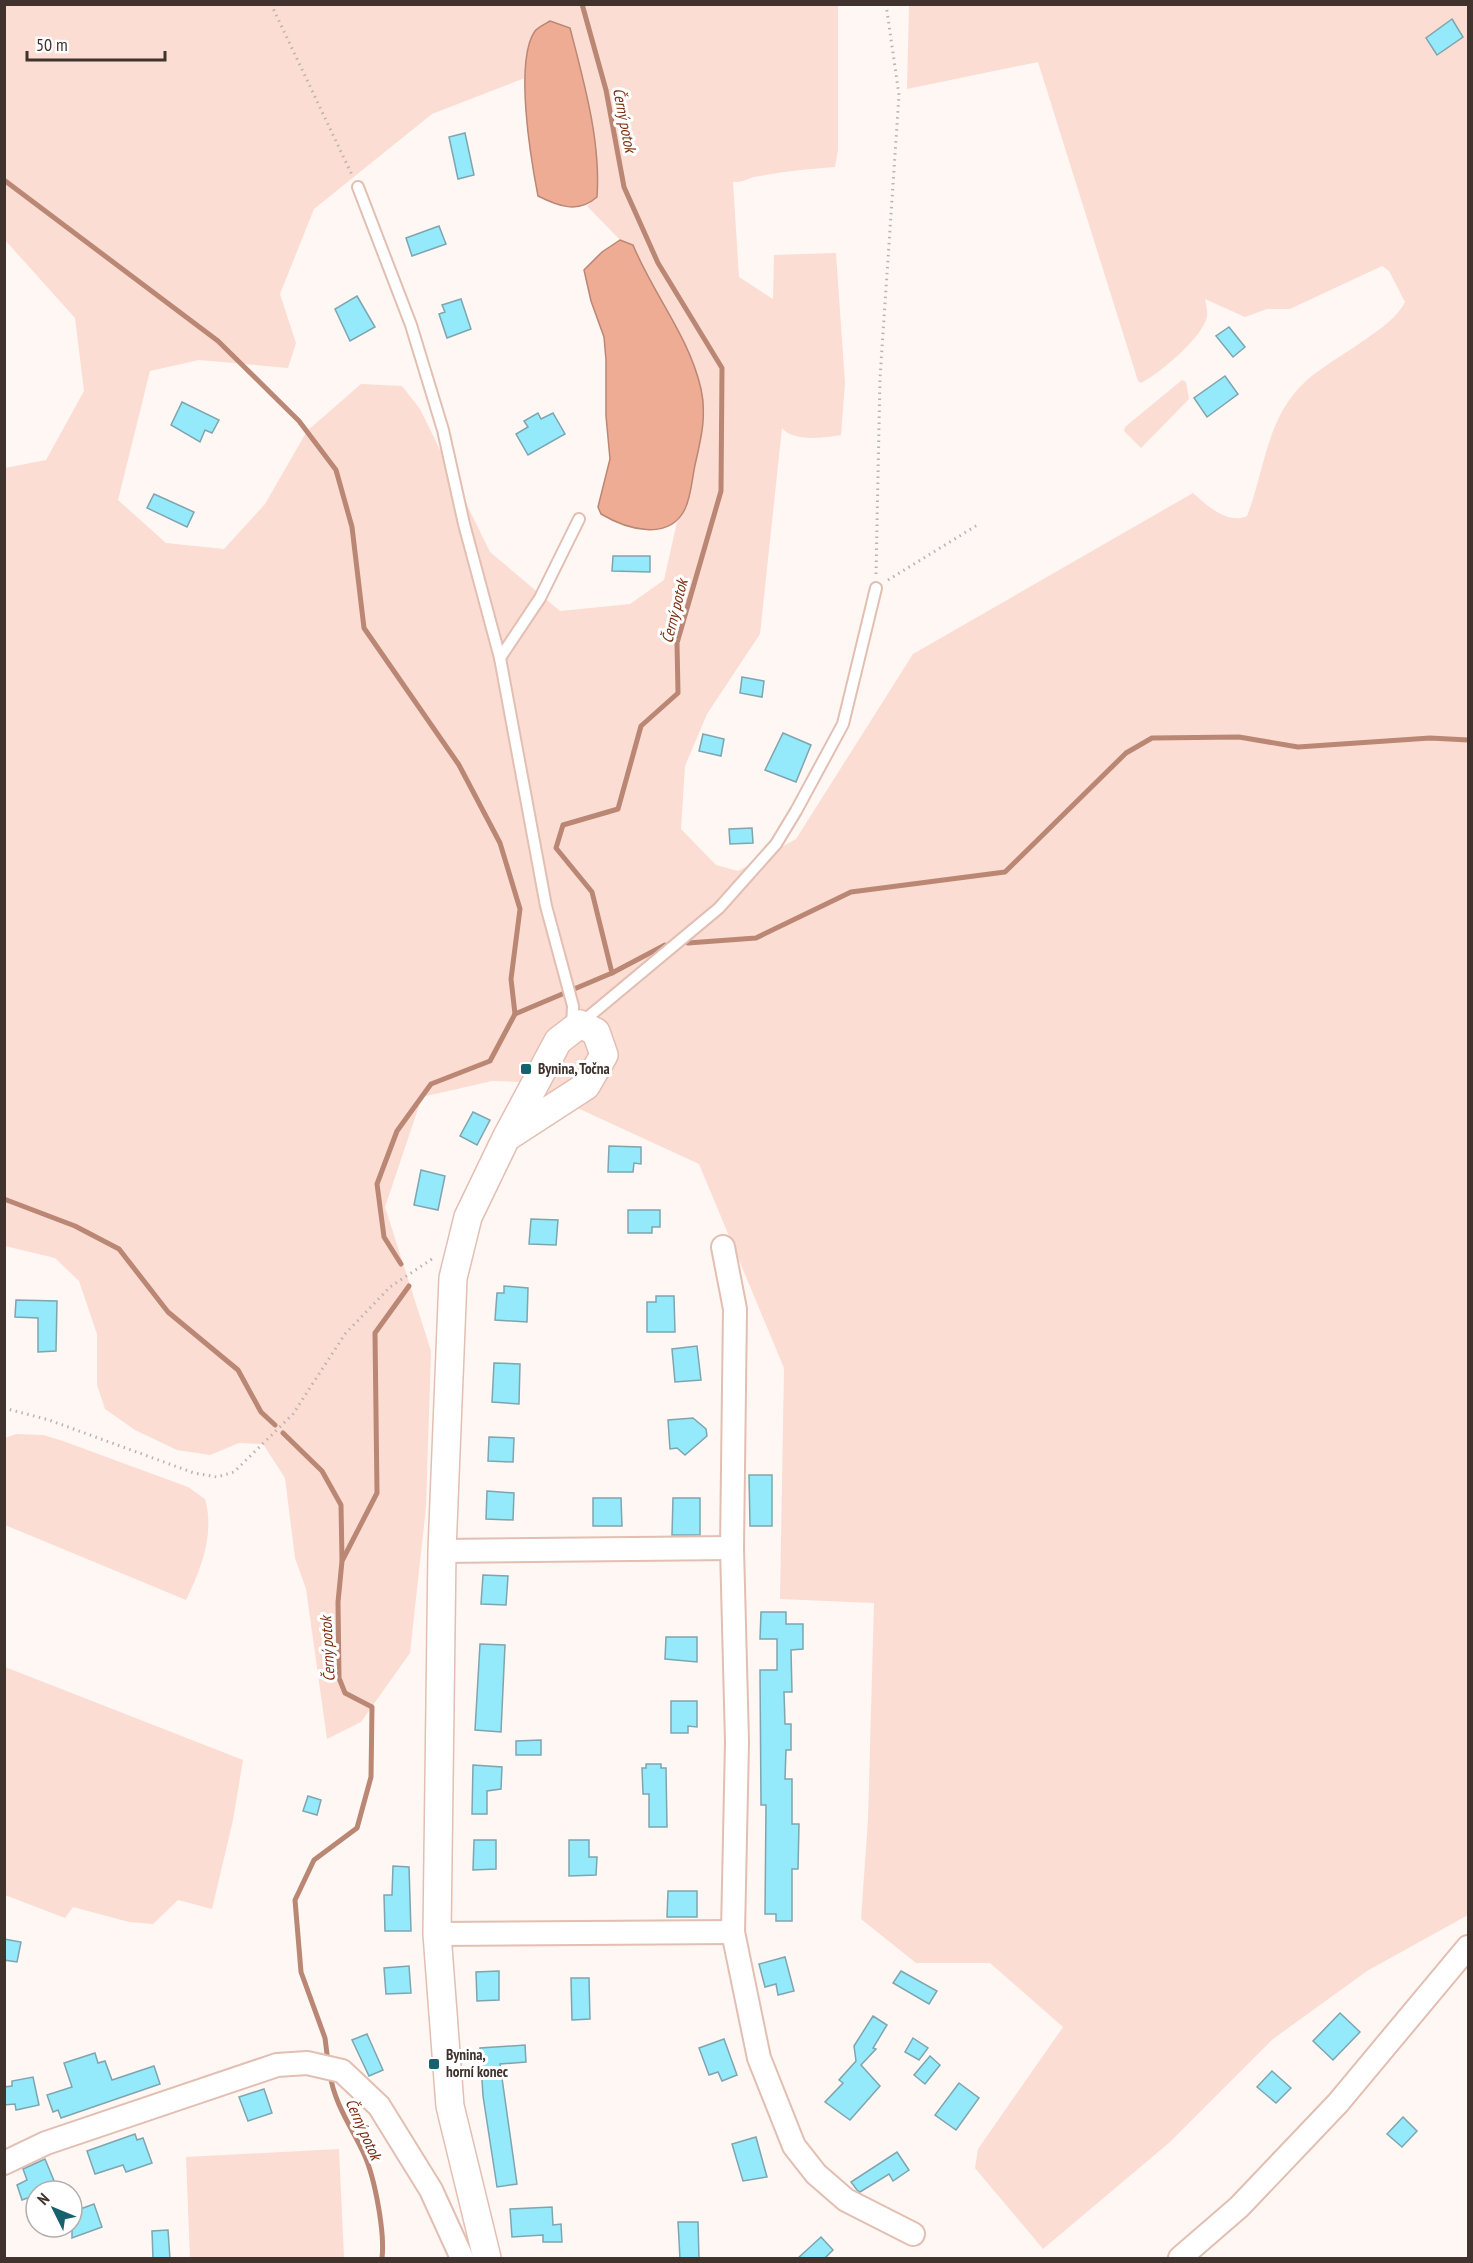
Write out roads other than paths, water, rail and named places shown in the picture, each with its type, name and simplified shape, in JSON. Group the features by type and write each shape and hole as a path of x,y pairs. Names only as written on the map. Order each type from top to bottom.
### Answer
{"street":[{"path":"487,2259 450,2106 437,1935 442,1551 453,1278 468,1217 506,1138 558,1041 576,1028 596,1032 604,1055 586,1086 506,1138"},
{"path":"723,1247 735,1309 732,1548 737,1742 733,1932 759,2058 794,2146 816,2174 846,2200 913,2234"},
{"path":"442,1551 732,1548"},
{"path":"437,1935 733,1932"},
{"path":"1180,2259 1239,2207 1338,2103 1468,1947"},
{"path":"4,2163 46,2144 277,2065 317,2065 342,2071 379,2106 431,2190 462,2259"}],"lane":[{"path":"358,187 411,325 440,420 500,658 546,906 572,999 576,1028"},
{"path":"500,658 540,598 579,519"},
{"path":"576,1028 719,908 776,844 843,724 876,588"}],"waterway":[{"name":"Černý potok","path":"401,1264 384,1237 377,1184 397,1131 431,1084 490,1061 515,1014 612,973 592,892 556,848 563,825 618,809 641,726 678,693 677,643 721,491 722,368 658,263 624,187 606,90 582,4"},
{"path":"4,180 218,341 299,421 336,470 352,527 364,628 459,765 500,843 520,909 511,979 515,1014"},
{"path":"688,943 756,938 851,892 1005,872 1126,753 1152,738 1239,737 1298,747 1430,738 1468,740"},
{"path":"612,973 665,945"},
{"path":"4,1199 75,1226 119,1249 168,1312 238,1370 261,1412 275,1425"},
{"name":"Černý potok","path":"328,2062 325,2038 301,1972 295,1900 314,1860 357,1828 371,1777 372,1707 345,1693 339,1678 338,1602 342,1561 377,1493 375,1333 409,1286"},
{"path":"283,1433 322,1471 341,1505 342,1560"},
{"name":"Černý potok","path":"330,2074 339,2105 364,2154 372,2177 381,2220 382,2258"}],"place":[{"name":"Bynina, Točna","path":"526,1069"},
{"name":"Bynina, horní konec","path":"434,2064"}]}
